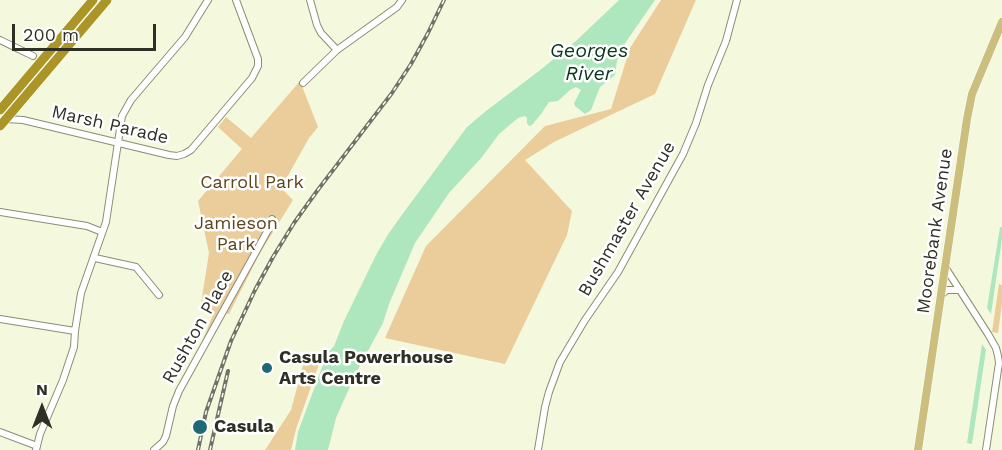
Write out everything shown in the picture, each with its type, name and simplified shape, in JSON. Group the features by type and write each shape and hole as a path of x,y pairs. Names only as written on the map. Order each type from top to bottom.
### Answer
{"highway":[{"path":"0,110 93,0"},
{"path":"3,123 107,0"}],"main road":[{"name":"Moorebank Avenue","path":"918,450 972,94 1002,22"}],"street":[{"path":"0,432 36,448 74,348 81,293 95,258 109,210 122,116 131,100 185,37 208,0"},
{"name":"Marsh Parade","path":"3,123 23,120 169,155 184,154 191,150 252,78 258,66 258,59 236,0"},
{"path":"310,0 321,33 337,51"},
{"path":"303,83 337,51 397,7 402,0"},
{"name":"Bushmaster Avenue","path":"538,450 545,407 560,362 618,272 683,153 726,41 737,0"},
{"path":"0,39 33,56"},
{"name":"Marsh Parade","path":"17,106 23,120"},
{"path":"0,212 87,226 102,232"},
{"name":"Rushton Place","path":"154,450 166,436 179,391 272,219"},
{"path":"95,258 136,267 159,295"},
{"path":"945,266 988,334 998,356 999,363 986,450"},
{"path":"940,296 947,290 960,290"},
{"path":"0,319 75,331"}],"green space":[{"path":"661,0 696,0 655,94 554,142 525,160 572,211 567,235 505,364 385,338 426,246 545,126 611,109 630,48"},
{"path":"300,81 318,127 309,138 281,188 293,200 260,253 229,314 220,313 202,342 214,312 200,310 209,253 198,201 242,149 218,127 226,117 251,138"},
{"path":"999,284 1002,285 1002,304 998,333 992,332"},
{"path":"323,353 296,429 291,450 265,450 291,410 303,365"}],"water":[{"name":"Georges River","path":"619,0 655,0 621,49 615,75 600,87 591,110 585,114 575,106 574,103 581,90 576,87 558,101 549,102 532,125 529,126 525,116 518,118 499,134 482,157 449,193 415,243 383,323 356,373 336,418 328,450 295,450 298,432 327,354 334,346 377,253 404,212 467,127 577,40"},
{"path":"1000,227 1002,227 1002,239 991,314 987,308"},
{"path":"982,344 986,350 972,444 967,443"}],"railway":[{"path":"198,450 206,412 231,341 273,257 317,191 392,93 411,64 444,0"},
{"path":"210,450 228,371"}],"place":[{"name":"Casula Powerhouse Arts Centre","path":"267,368"},
{"name":"Casula","path":"200,427"}],"park label":[{"name":"Carroll Park","path":"252,183"},
{"name":"Jamieson Park","path":"236,234"}]}
